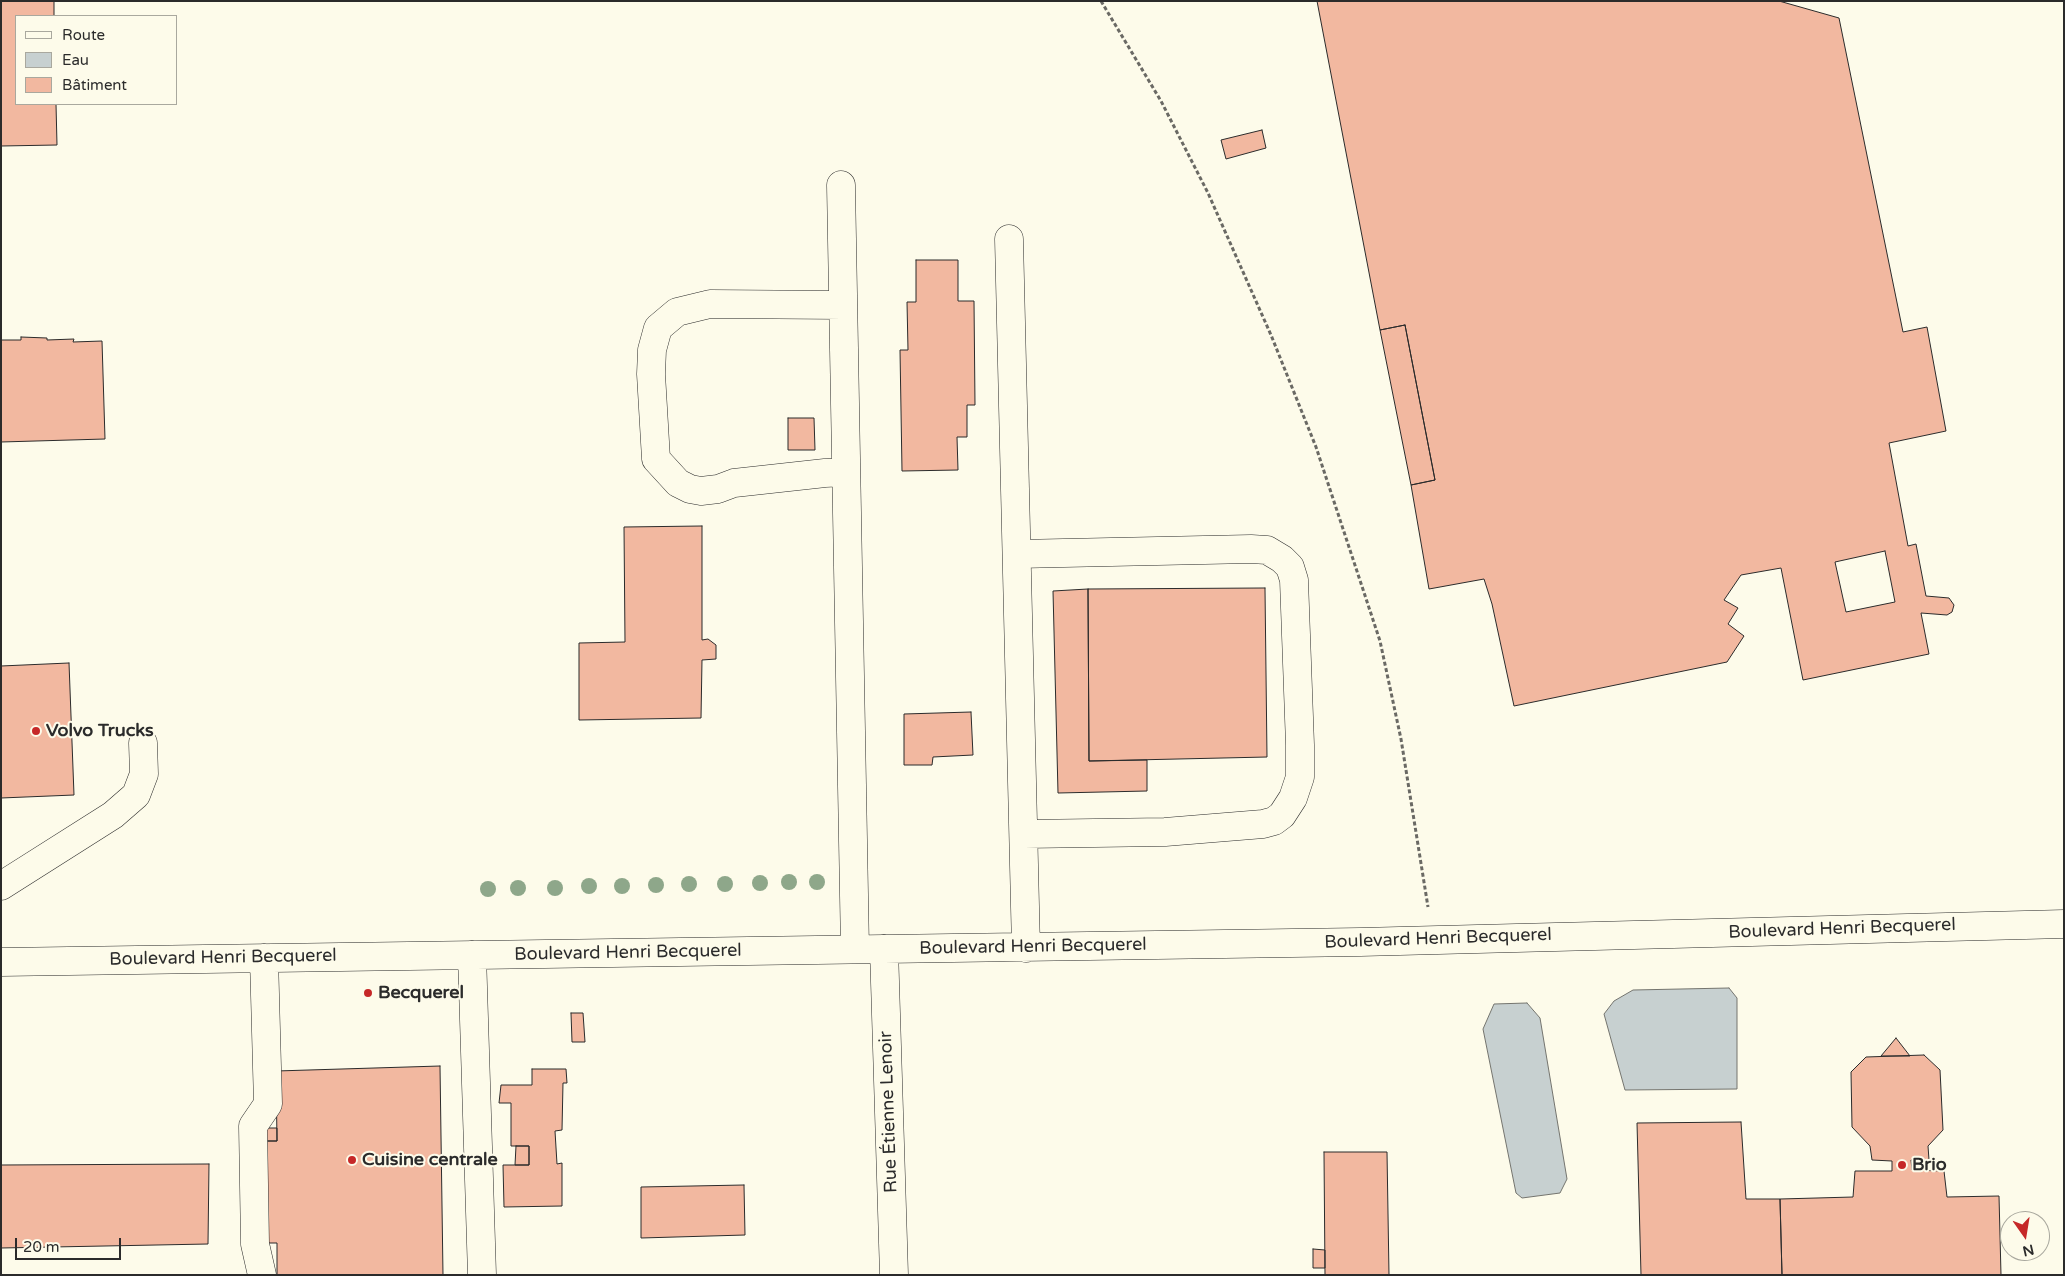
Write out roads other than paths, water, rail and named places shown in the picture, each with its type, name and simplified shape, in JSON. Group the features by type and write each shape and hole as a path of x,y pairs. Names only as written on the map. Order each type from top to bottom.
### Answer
{"street":[{"path":"841,185 855,949"},
{"path":"1009,239 1026,948"},
{"path":"843,306 710,304 677,312 658,328 652,350 651,374 656,459 678,483 690,489 701,491 718,489 734,483 846,472"},
{"path":"1017,554 1251,549 1267,550 1282,559 1290,567 1294,580 1300,745 1300,777 1293,798 1282,814 1274,821 1263,824 1165,832 1024,834"},
{"path":"1,886 113,816 136,795 144,774 143,743"},
{"name":"Boulevard Henri Becquerel","path":"1,962 1026,948 2064,924"},
{"name":"Rue Étienne Lenoir","path":"884,949 894,1275"},
{"path":"472,955 482,1275"},
{"path":"262,1275 255,1244 253,1126 268,1104 264,958"}],"water":[{"path":"1729,988 1737,998 1737,1089 1625,1090 1604,1014 1614,1001 1633,990"},
{"path":"1527,1003 1540,1018 1567,1179 1560,1193 1522,1198 1516,1193 1483,1029 1494,1004"}],"place":[{"name":"Volvo Trucks","path":"36,731"},
{"name":"Becquerel","path":"368,993"},
{"name":"Cuisine centrale","path":"352,1160"},
{"name":"Brio","path":"1902,1165"}]}
